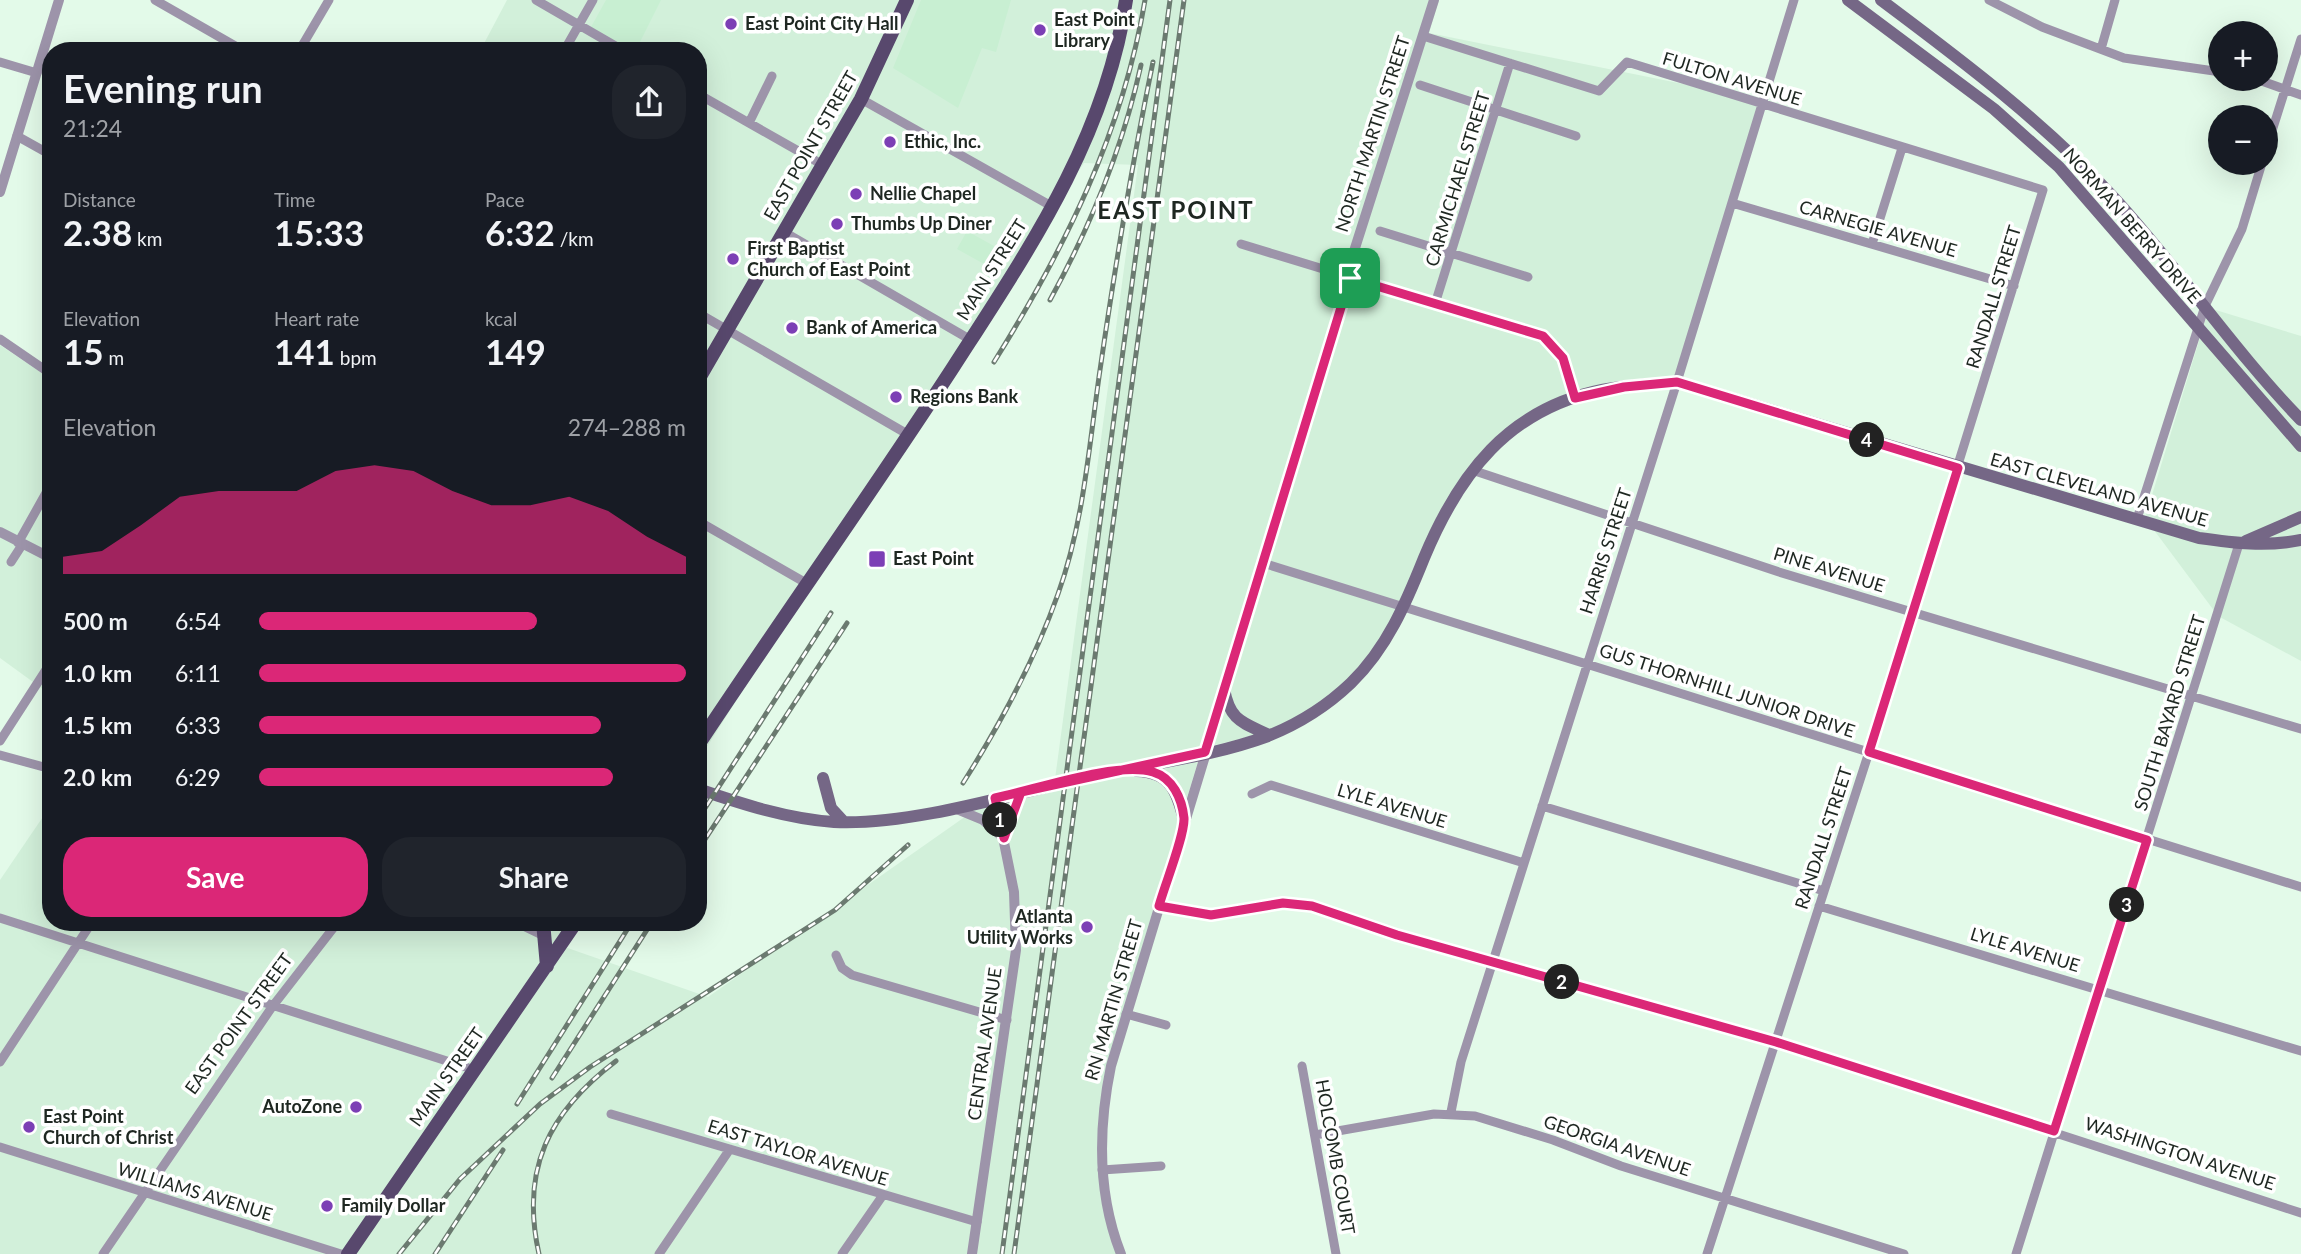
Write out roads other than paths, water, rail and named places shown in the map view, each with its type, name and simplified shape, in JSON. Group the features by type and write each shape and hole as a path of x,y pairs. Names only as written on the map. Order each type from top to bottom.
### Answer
{"main road":[{"name":"EAST POINT STREET","path":"707,364 861,99 908,0"},
{"name":"MAIN STREET","path":"707,731 909,435 1053,207 1077,164 1105,94 1126,0"},
{"name":"NORMAN BERRY DRIVE","path":"1848,0 2026,134 2086,195 2301,446"},
{"name":"NORMAN BERRY DRIVE","path":"1881,0 1994,84 2064,146 2117,201 2301,420"},
{"name":"EAST CLEVELAND AVENUE","path":"1114,771 1269,735 1325,705 1351,683 1390,633 1405,605 1440,518 1472,470 1498,440 1544,411 1575,398 1624,387 1677,382 2199,538 2239,544 2278,544 2301,540"},
{"path":"2239,544 2301,517"},
{"path":"1224,689 1229,711 1242,722 1269,735"},
{"path":"707,792 796,816 843,821 892,819 1114,771 1152,771 1166,778 1178,794 1184,820"},
{"path":"823,778 831,808 843,821"},
{"path":"544,931 547,966"},
{"name":"MAIN STREET","path":"348,1254 570,931"}],"street":[{"path":"47,42 59,0"},
{"path":"155,0 228,42"},
{"path":"304,42 329,0"},
{"path":"536,0 608,42"},
{"path":"569,42 593,0"},
{"name":"NORTH MARTIN STREET","path":"1350,278 1349,267 1434,0"},
{"name":"HARRIS STREET","path":"1451,1112 1461,1062 1677,382 1794,0"},
{"path":"1989,0 2042,27 2101,49 2155,64 2208,70"},
{"path":"2101,49 2115,0"},
{"name":"FULTON AVENUE","path":"1423,36 1598,91 1627,62 2043,190"},
{"path":"2278,113 2301,38"},
{"path":"0,192 42,57"},
{"path":"0,62 37,74"},
{"name":"CARMICHAEL STREET","path":"1435,304 1510,64"},
{"path":"749,123 772,76"},
{"path":"1420,85 1576,136"},
{"path":"2278,86 2301,95"},
{"path":"707,99 823,165"},
{"path":"861,99 1053,207"},
{"path":"17,136 42,150"},
{"path":"1872,244 1902,148"},
{"path":"2137,519 2205,306 2242,229 2258,175"},
{"name":"RANDALL STREET","path":"1707,1254 1869,752 2043,190"},
{"name":"CARNEGIE AVENUE","path":"1732,202 2014,286"},
{"path":"1380,231 1528,277"},
{"path":"784,232 971,340"},
{"path":"1241,244 1543,336 1563,358 1575,398"},
{"name":"RN MARTIN STREET","path":"1121,1254 1106,1206 1102,1170 1105,1097 1126,1014 1184,820 1350,278"},
{"path":"707,318 909,435"},
{"path":"0,339 42,368"},
{"name":"PINE AVENUE","path":"1472,470 1631,524 2301,729"},
{"path":"11,562 42,502"},
{"path":"707,526 806,583"},
{"path":"0,532 42,554"},
{"name":"SOUTH BAYARD STREET","path":"2016,1254 2239,544"},
{"name":"GUS THORNHILL JUNIOR DRIVE","path":"1263,563 1405,605 2301,887"},
{"path":"0,741 42,676"},
{"path":"0,755 42,767"},
{"name":"LYLE AVENUE","path":"1252,794 1270,785 1524,863"},
{"name":"CENTRAL AVENUE","path":"1004,838 1021,792"},
{"name":"CENTRAL AVENUE","path":"972,1254 1007,1020 1016,916 995,798"},
{"path":"1542,806 1824,891"},
{"path":"951,807 983,820 1004,838"},
{"name":"WASHINGTON AVENUE","path":"1159,906 1211,915 1283,903 1312,906 1493,962 1776,1042 2301,1213"},
{"name":"LYLE AVENUE","path":"1819,906 2301,1051"},
{"path":"0,918 475,1070"},
{"path":"0,1062 87,931"},
{"name":"EAST POINT STREET","path":"103,1254 272,1007 331,931"},
{"path":"836,956 842,968 852,975 1007,1020"},
{"path":"1126,1014 1166,1025"},
{"name":"HOLCOMB COURT","path":"1302,1066 1336,1254"},
{"name":"GEORGIA AVENUE","path":"1315,1135 1451,1112 1475,1116 1553,1140 1621,1166 1904,1254"},
{"name":"EAST TAYLOR AVENUE","path":"611,1114 977,1222"},
{"name":"WILLIAMS AVENUE","path":"0,1147 341,1254"},
{"path":"659,1254 730,1149"},
{"path":"1102,1170 1161,1166"},
{"path":"842,1254 883,1195"}],"railway":[{"path":"994,362 1044,277 1088,188 1122,96 1145,0"},
{"path":"1002,1254 1170,0"},
{"path":"1014,1254 1184,0"},
{"path":"963,783 1027,668 1049,619 1067,567 1085,483 1118,254 1153,62"},
{"path":"1050,300 1079,244 1104,186 1125,126 1141,65"},
{"path":"707,805 831,613"},
{"path":"707,836 847,623"},
{"path":"399,1254 460,1179 540,1104 590,1067 835,910 908,845"},
{"path":"517,1104 626,931"},
{"path":"552,1078 646,931"},
{"path":"539,1254 534,1223 534,1195 537,1169 545,1145 557,1122 573,1101 616,1061"},
{"path":"435,1254 503,1150"}],"place":[{"name":"East Point City Hall","path":"731,24"},
{"name":"East Point Library","path":"1040,30"},
{"name":"Ethic, Inc.","path":"890,142"},
{"name":"Nellie Chapel","path":"856,194"},
{"name":"Thumbs Up Diner","path":"837,224"},
{"name":"First Baptist Church of East Point","path":"733,259"},
{"name":"Bank of America","path":"792,328"},
{"name":"Regions Bank","path":"896,397"},
{"name":"East Point","path":"877,559"},
{"name":"Atlanta Utility Works","path":"1087,927"},
{"name":"AutoZone","path":"356,1107"},
{"name":"East Point Church of Christ","path":"29,1127"},
{"name":"Family Dollar","path":"327,1206"}],"district":[{"name":"EAST POINT","path":"1176,211"}]}
